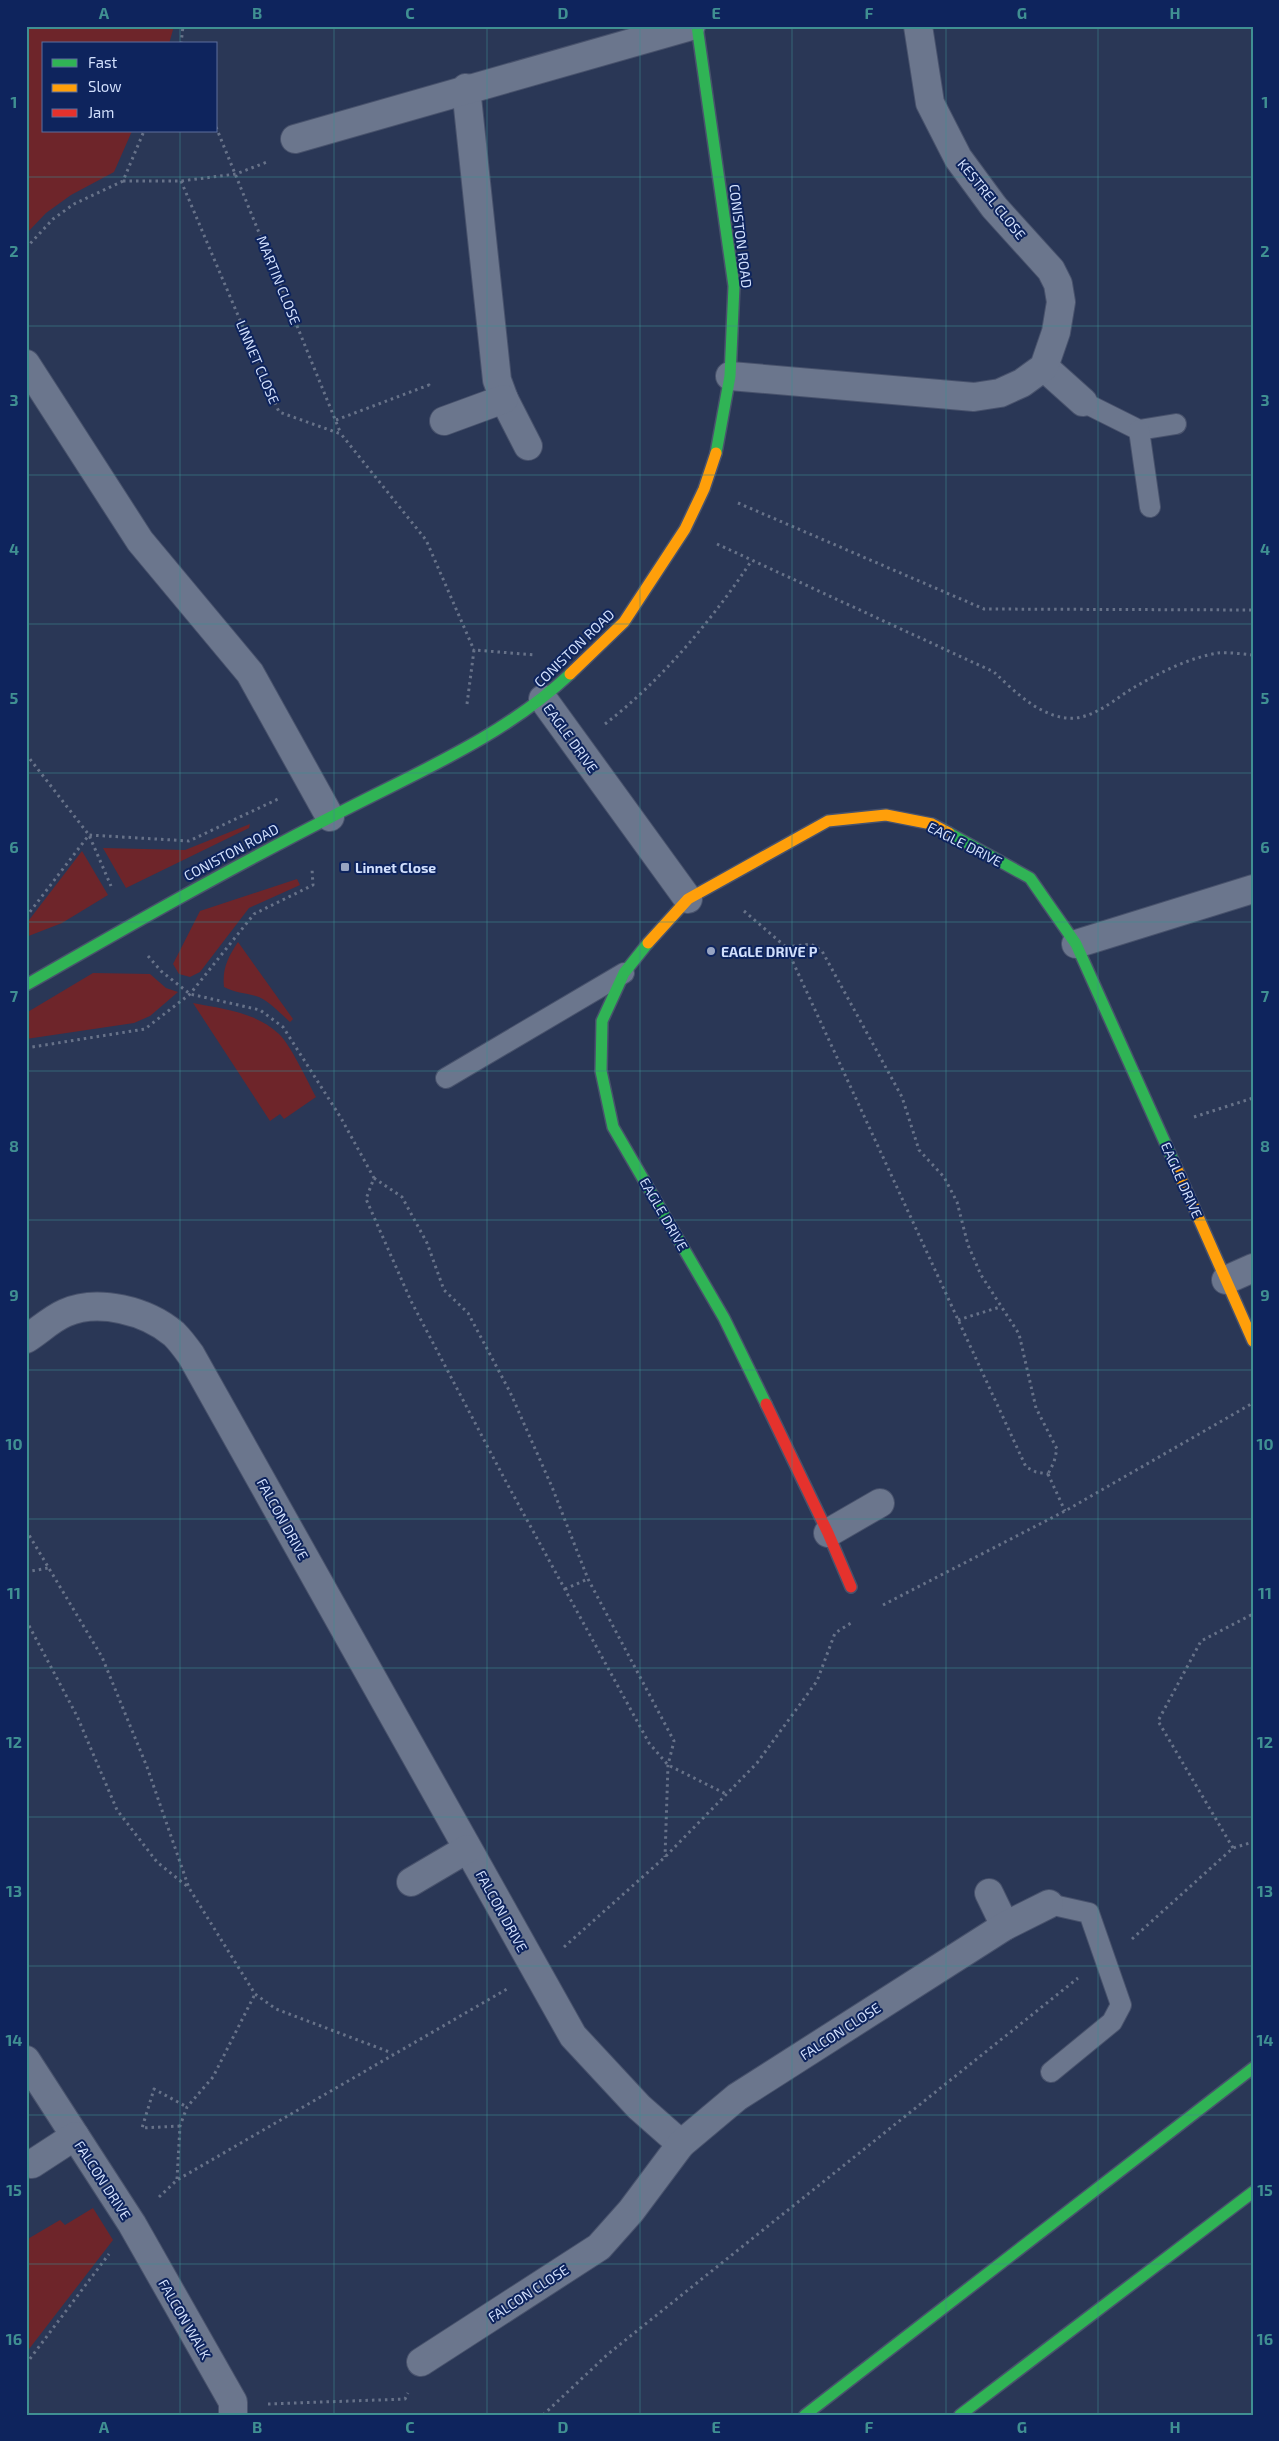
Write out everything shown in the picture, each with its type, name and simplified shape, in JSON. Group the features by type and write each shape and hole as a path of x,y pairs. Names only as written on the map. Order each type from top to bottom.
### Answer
{"main road":[{"name":"CONISTON ROAD","path":"26,985 184,894 320,822 461,751 543,700 624,622 685,529 704,488 719,444 730,376 734,286 698,26"},
{"name":"EAGLE DRIVE","path":"851,1587 828,1533 724,1318 613,1127 601,1071 602,1021 624,973 655,934 688,899 828,821 886,815 932,824 1030,878 1076,944 1160,1128 1253,1341"},
{"path":"805,2415 1253,2068"},
{"path":"960,2415 1253,2192"}],"street":[{"path":"295,139 466,88 691,26"},
{"name":"KESTREL CLOSE","path":"918,26 930,103 958,158 994,207 1051,270 1058,284 1060,302 1056,332 1044,367"},
{"path":"466,88 497,380 504,399 528,446"},
{"path":"730,376 974,397 1000,393 1022,383 1044,367 1083,402"},
{"path":"30,380 140,541 250,673 311,783 320,822"},
{"path":"444,421 504,399"},
{"name":"EAGLE DRIVE","path":"543,700 688,899"},
{"path":"1076,944 1253,889"},
{"path":"1226,1280 1253,1268"},
{"name":"FALCON DRIVE","path":"26,1339 65,1313 90,1307 112,1308 136,1313 154,1320 174,1334 191,1355 536,1972"},
{"path":"828,1533 880,1503"},
{"path":"411,1882 467,1849"},
{"path":"989,1893 1005,1926"},
{"name":"FALCON CLOSE","path":"421,2362 599,2247 681,2144 737,2097 1005,1926 1049,1904"},
{"path":"536,1972 573,2036 639,2107 681,2144"},
{"name":"FALCON DRIVE","path":"26,2060 132,2224"},
{"name":"FALCON DRIVE","path":"32,2164 75,2136"},
{"name":"FALCON WALK","path":"132,2224 233,2409"}],"lane":[{"path":"1083,402 1139,430 1176,424"},
{"path":"1139,430 1150,507"},
{"path":"446,1078 624,973"},
{"path":"1049,1904 1089,1912 1121,2005 1112,2022 1051,2072"}],"path":[{"path":"181,42 183,26"},
{"path":"123,181 144,132"},
{"name":"MARTIN CLOSE","path":"218,132 342,434"},
{"path":"26,248 54,219 74,204 123,181 181,181 236,174 299,150 295,139"},
{"name":"LINNET CLOSE","path":"181,181 279,412 342,434"},
{"path":"336,420 429,385 444,421"},
{"path":"342,434 426,540 474,650 461,751"},
{"path":"704,488 984,609 1253,610"},
{"path":"685,529 994,672 1022,699 1052,714 1074,718 1095,713 1135,687 1181,663 1219,653 1253,655"},
{"path":"577,746 632,704 731,591 752,560"},
{"path":"474,650 586,659"},
{"path":"26,754 89,835 111,886"},
{"path":"89,835 189,841 311,783"},
{"path":"26,1048 145,1030 190,994 254,914 313,885 320,822"},
{"path":"26,917 89,835"},
{"path":"713,884 786,947 1026,1467 1036,1472 1048,1474"},
{"path":"786,947 811,944 822,951 902,1097 920,1150 944,1177 957,1202 968,1245 981,1275 1019,1334 1036,1408 1058,1449 1048,1474"},
{"path":"146,952 160,971 190,994 260,1010 283,1027 341,1118 374,1178 402,1197 427,1243 444,1290 468,1313 510,1392 552,1487 588,1579 674,1741 668,1765 664,1857"},
{"path":"1160,1128 1253,1098"},
{"path":"374,1178 366,1198 411,1301 648,1743 668,1765 726,1794"},
{"path":"958,1320 1000,1307"},
{"path":"878,1608 1065,1511 1253,1403"},
{"path":"1048,1474 1065,1511"},
{"path":"26,1530 102,1657 146,1767 189,1888 255,1994 276,2009 393,2054"},
{"path":"26,1572 48,1568"},
{"path":"565,1589 588,1579"},
{"path":"1233,1848 1158,1721 1201,1641 1253,1614"},
{"path":"26,1620 77,1716 117,1810 157,1862 189,1888"},
{"path":"26,2364 132,2224 177,2180 536,1972 664,1857 757,1763 817,1681 835,1633 854,1621"},
{"path":"1105,1958 1128,1943 1233,1848 1253,1842"},
{"path":"543,2415 608,2354 1059,1992"},
{"path":"177,2180 180,2126 187,2107 212,2077 255,1994"},
{"path":"180,2126 142,2128 154,2089 187,2107"},
{"path":"233,2409 259,2404 405,2400 421,2362"}],"shaded area":[{"path":"26,26 174,26 170,42 42,42 42,132 132,132 114,172 71,195 46,213 26,234"},
{"path":"250,824 249,828 126,888 103,848 185,850"},
{"path":"82,851 108,895 62,923 26,937 26,924"},
{"path":"297,879 300,885 249,908 200,972 190,977 179,974 173,964 200,911"},
{"path":"238,942 293,1019 290,1022 259,997 232,991 224,987 224,974 227,963"},
{"path":"93,973 150,974 166,988 178,992 150,1016 134,1023 26,1039 26,1013"},
{"path":"193,1003 250,1016 270,1027 279,1034 288,1046 316,1097 284,1119 280,1114 270,1121"},
{"path":"93,2208 113,2240 26,2353 26,2240 60,2220 65,2225"}],"traffic: fast":[{"path":"697,26 734,286 730,376 716,453"},
{"path":"26,985 254,857 425,770 486,736 544,697 570,674"},
{"path":"949,833 1030,878 1076,944 1176,1167"},
{"path":"648,943 624,973 602,1021 601,1071 613,1127 724,1318 766,1404"},
{"path":"805,2415 1253,2068"},
{"path":"960,2415 1253,2192"}],"traffic: slow":[{"path":"570,674 624,622 685,529 704,489 716,453"},
{"path":"648,943 688,899 828,821 886,815 932,824 949,833"},
{"path":"1176,1167 1253,1341"}],"traffic: jam":[{"path":"766,1404 828,1533 851,1587"}],"place":[{"name":"Linnet Close","path":"345,867"},
{"name":"EAGLE DRIVE P","path":"711,951"}]}
